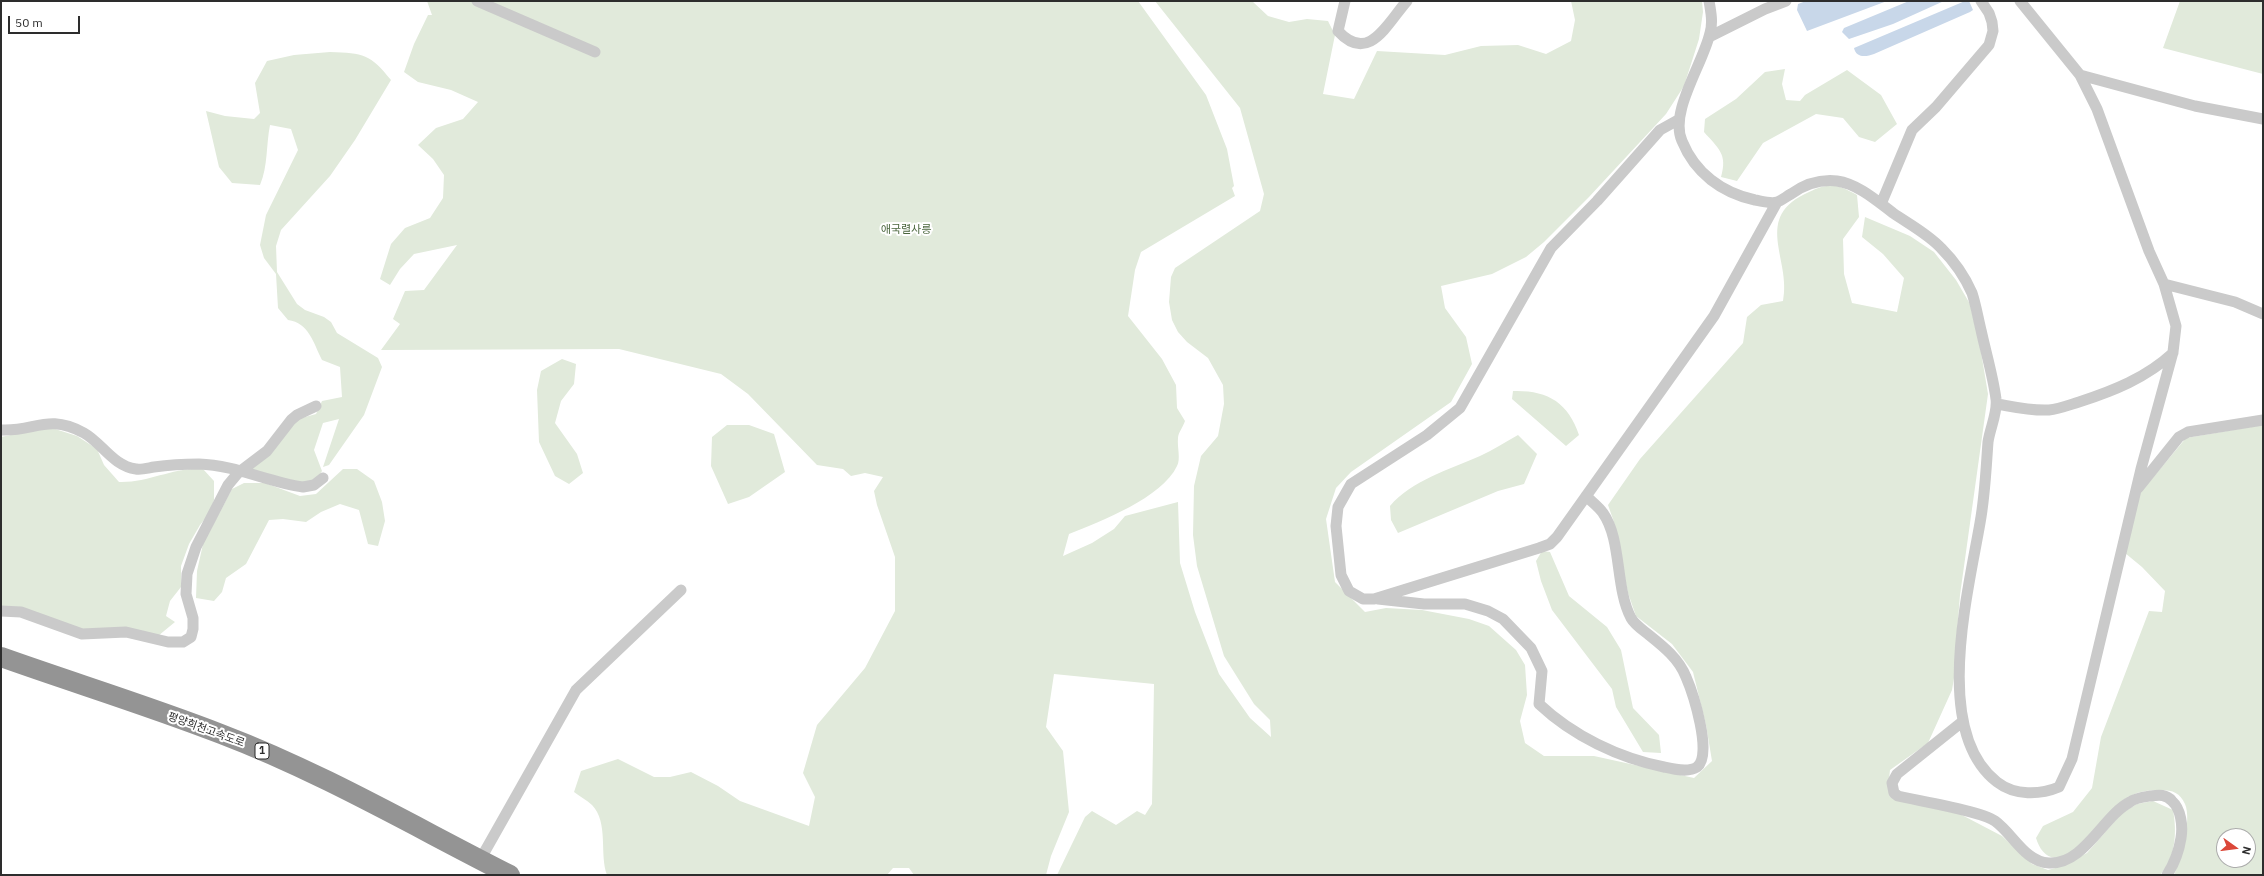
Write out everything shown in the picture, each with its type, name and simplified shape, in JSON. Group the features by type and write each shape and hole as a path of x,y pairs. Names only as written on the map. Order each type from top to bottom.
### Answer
{"highway":[{"name":"평양희천고속도로","path":"1,657 222,734 314,775 484,868"},
{"name":"평양희천고속도로","path":"1,666 240,749 484,868 510,875"}],"street":[{"path":"477,1 595,52"},
{"path":"1345,1 1338,31 1345,38 1353,42 1367,44 1378,38 1407,1"},
{"path":"1710,1 1712,13 1709,37 1683,102 1678,120 1681,139 1704,175 1730,192 1748,198 1777,202"},
{"path":"1709,37 1765,9 1786,1"},
{"path":"1881,204 1912,130 1936,107 1989,45 1993,30 1992,22 1989,12 1981,1"},
{"path":"1374,599 1550,544 1561,532 1714,316 1777,202 1804,185 1829,181 1841,182 1852,186 1881,204 1941,248 1963,275 1973,295 1997,404 1990,430 1981,519 1965,611 1960,678 1962,722 1971,750 1981,767 2002,786 2032,794 2042,793 2059,787 2072,759 2078,739 2136,491 2173,352 2176,326 2164,284 2149,251 2097,109 2080,75 2020,1"},
{"path":"2080,75 2195,106 2263,119"},
{"path":"1586,496 1603,514 1610,528 1624,597 1632,619 1674,657 1687,678 1703,742 1702,760 1697,767 1688,770 1673,769 1643,763 1601,746 1553,717 1539,704 1542,671 1531,648 1503,619 1488,611 1464,604 1424,604 1363,599 1349,591 1341,575 1336,526 1338,507 1351,484 1427,435 1460,408 1551,248 1602,196 1660,130 1678,120"},
{"path":"2164,284 2235,302 2263,314"},
{"path":"1997,404 2035,410 2051,410 2069,405 2123,386 2160,364 2173,352"},
{"path":"1,611 21,612 82,634 126,632 168,642 183,642 191,636 194,629 193,618 186,594 186,583 196,547 228,485 240,471 267,451 297,414 316,406"},
{"path":"2136,491 2179,437 2188,432 2263,420"},
{"path":"1,430 21,429 47,423 62,425 84,433 101,446 111,457 136,470 200,464 240,471 289,485 303,487 314,486 323,478"},
{"path":"484,868 576,690 681,590"},
{"path":"1962,722 1897,774 1892,783 1894,793 1994,820 2021,848 2042,862 2051,863 2062,861 2084,847 2111,817 2131,801 2158,795 2168,796 2176,804 2180,815 2181,836 2174,861 2167,875"}],"green space":[{"name":"애국렬사릉","path":"427,1 1138,1 1206,95 1227,149 1234,186 1232,188 1235,196 1141,252 1135,270 1128,316 1162,359 1176,385 1177,408 1185,421 1178,436 1179,460 1177,466 1169,478 1145,498 1113,515 1069,534 1063,556 1092,543 1114,529 1125,516 1178,502 1180,563 1195,612 1219,674 1250,718 1271,737 1270,720 1254,704 1224,656 1197,566 1193,535 1194,486 1201,456 1218,436 1224,404 1223,385 1208,358 1187,342 1178,332 1172,320 1169,302 1171,277 1175,268 1260,211 1264,194 1240,108 1155,1 1252,1 1268,16 1289,22 1307,19 1328,21 1335,35 1323,94 1354,99 1377,51 1445,55 1481,46 1518,45 1546,54 1571,41 1575,20 1571,1 1702,1 1703,12 1699,39 1684,86 1666,114 1589,197 1544,242 1526,257 1492,274 1441,286 1445,308 1466,337 1472,364 1451,402 1351,472 1336,488 1326,519 1335,582 1365,612 1386,608 1422,610 1469,619 1489,626 1516,650 1525,665 1527,695 1520,721 1525,743 1544,756 1594,756 1694,778 1712,761 1706,725 1693,672 1672,644 1636,616 1628,593 1614,522 1608,505 1640,459 1743,343 1747,317 1761,305 1783,301 1783,270 1778,240 1778,226 1782,214 1792,202 1816,189 1828,186 1844,188 1857,195 1859,217 1843,239 1844,274 1852,303 1897,312 1904,278 1883,254 1862,237 1865,217 1910,236 1934,252 1956,280 1970,304 1981,352 1988,394 1960,595 1956,644 1957,660 1952,690 1928,743 1890,770 1888,788 1890,797 1960,814 2002,836 2032,864 2048,870 2059,867 2087,853 2122,813 2137,804 2153,801 2173,810 2175,835 2169,860 2160,875 1057,875 1085,817 1092,811 1116,825 1137,811 1145,815 1152,804 1154,684 1054,674 1046,727 1063,751 1069,812 1051,856 1046,875 914,875 909,868 893,868 887,875 607,875 602,830 597,812 590,803 574,792 581,771 618,759 654,777 670,777 691,772 718,786 740,801 809,826 815,797 803,773 817,725 865,668 895,611 895,557 877,505 874,491 883,477 865,473 851,476 843,469 817,465 748,394 721,374 619,349 381,350 400,324 393,319 405,291 424,290 457,245 414,254 400,269 390,285 380,279 391,244 405,228 430,218 443,198 444,175 433,159 418,145 436,128 463,119 478,102 451,90 418,82 404,72 414,44 428,15 432,15"},
{"path":"2180,1 2263,1 2263,74 2163,48"},
{"path":"330,52 359,54 371,60 384,71 391,80 355,140 330,176 281,230 276,246 277,272 297,304 305,310 324,317 331,322 337,333 378,358 382,367 364,415 329,465 323,467 339,419 323,423 314,450 322,471 316,480 307,483 259,474 251,467 298,419 316,414 322,401 342,397 340,367 322,360 310,334 306,329 295,322 288,320 278,308 276,274 264,258 260,245 266,215 298,150 291,129 270,125 266,163 260,185 232,183 219,167 206,111 225,116 254,119 260,113 255,83 267,61 294,55"},
{"path":"1785,69 1782,84 1786,100 1800,101 1805,95 1847,70 1881,95 1897,124 1875,142 1859,137 1843,118 1816,114 1763,143 1737,181 1721,177 1723,169 1722,157 1717,147 1704,132 1705,119 1736,99 1765,72"},
{"path":"562,359 576,364 574,384 561,401 555,423 577,454 583,473 569,484 555,476 539,442 537,390 541,371"},
{"path":"1513,391 1536,393 1555,400 1569,414 1579,435 1566,446 1512,399"},
{"path":"727,425 749,425 774,434 785,472 749,497 728,504 711,466 712,437"},
{"path":"2263,425 2263,875 2174,875 2180,860 2185,840 2187,811 2181,797 2176,793 2169,791 2143,791 2129,797 2117,805 2089,837 2078,847 2065,855 2054,858 2050,857 2040,847 2036,838 2043,826 2073,812 2092,788 2101,737 2149,611 2162,612 2165,591 2142,567 2125,553 2140,493 2186,438"},
{"path":"40,429 55,429 77,436 97,449 104,465 119,482 130,482 171,472 192,469 203,469 214,481 214,500 209,514 200,525 189,544 181,566 181,587 170,601 166,616 175,622 158,636 81,629 12,606 1,607 1,437"},
{"path":"1518,435 1537,454 1524,484 1498,491 1398,533 1391,520 1390,506 1399,497 1420,482 1485,454"},
{"path":"343,469 357,469 374,481 382,502 385,521 378,546 368,544 359,510 340,504 321,512 306,522 283,519 269,520 246,564 226,578 222,592 214,601 196,598 197,571 203,544 232,489 244,483 265,483 300,496 316,494"},
{"path":"1542,551 1550,552 1569,596 1607,627 1621,650 1633,708 1659,735 1661,753 1643,752 1616,707 1612,689 1552,610 1541,581 1536,561"}],"water":[{"path":"1806,1 1887,1 1807,31 1797,10 1798,4"},
{"path":"1909,1 1944,1 1893,24 1849,39 1842,32 1844,28"},
{"path":"1965,1 1969,1 1973,10 1970,12 1874,54 1862,56 1857,54 1855,51 1854,48"}]}
